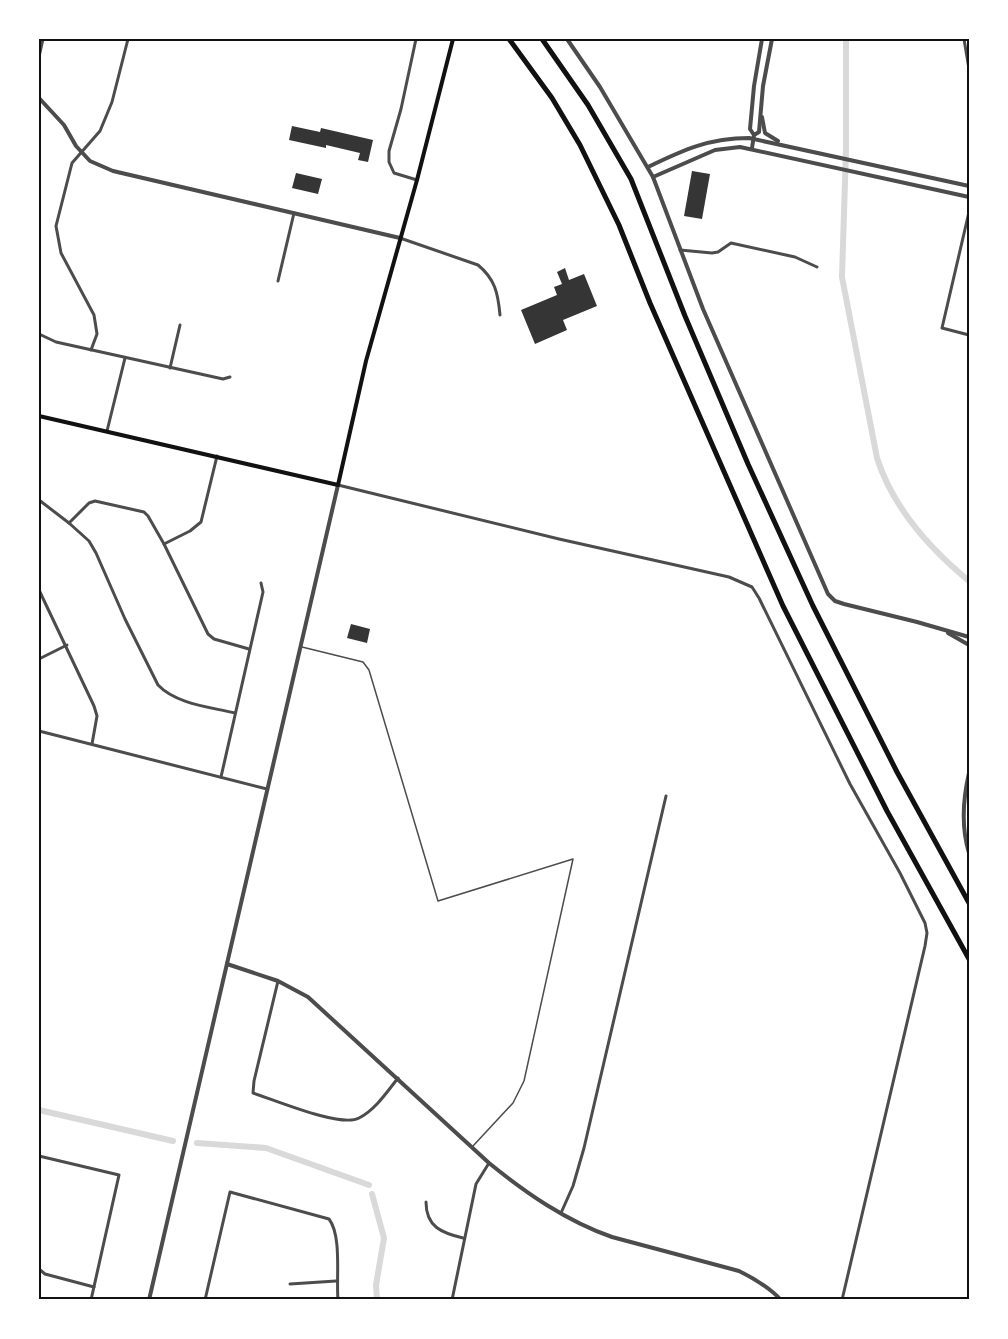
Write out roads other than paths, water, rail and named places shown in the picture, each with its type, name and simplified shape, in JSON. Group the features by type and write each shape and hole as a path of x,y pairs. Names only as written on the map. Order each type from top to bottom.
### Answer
{"highway":[{"path":"509,39 552,98 580,145 619,225 655,314 783,606 887,811 969,959"},
{"path":"542,39 588,105 631,179 685,316 748,464 813,606 897,772 969,903"}],"main road":[{"path":"39,416 338,485 366,361 417,180 453,39"}],"street":[{"path":"39,57 43,39"},
{"path":"91,350 97,334 94,315 69,270 57,240 56,226 72,163 100,131 112,102 128,39"},
{"path":"416,39 401,109 389,151 389,162 393,173 417,180"},
{"path":"567,39 600,87 653,177 703,309 828,594 844,604 969,637"},
{"path":"754,137 750,131 754,86 762,39"},
{"path":"752,149 754,137 759,132 772,39"},
{"path":"964,39 969,69"},
{"path":"39,98 64,125 90,161 113,171 400,238 478,265 495,283 500,315"},
{"path":"761,111 765,133 787,145"},
{"path":"648,167 703,142 754,137 969,186"},
{"path":"653,177 716,150 740,147 969,197"},
{"path":"278,281 294,212"},
{"path":"969,212 942,328 969,335"},
{"path":"680,250 712,253 718,252 731,243 795,257 817,267"},
{"path":"170,368 180,325"},
{"path":"39,334 56,342 125,358 223,379 230,377"},
{"path":"107,431 125,358"},
{"path":"164,544 190,531 201,522 217,456"},
{"path":"149,1300 338,485 743,582 752,587 759,598 850,784 900,873 925,923 927,933 926,946 842,1300"},
{"path":"39,500 89,541 158,685 173,697 235,713"},
{"path":"69,523 89,503 94,501 144,512 164,544 208,634 214,639 249,649"},
{"path":"221,777 262,592 261,583"},
{"path":"39,590 67,645 97,716 92,744"},
{"path":"942,629 969,645"},
{"path":"39,659 67,645"},
{"path":"39,731 267,789"},
{"path":"969,773 965,791 964,827 969,853"},
{"path":"561,1213 573,1186 584,1148 666,796"},
{"path":"227,964 278,981 319,1005 489,1162 528,1193 561,1213 612,1237 740,1271 773,1291 781,1300"},
{"path":"278,981 253,1093 306,1111 350,1121 366,1114 398,1078"},
{"path":"39,1156 119,1175 91,1300"},
{"path":"452,1300 476,1184 489,1162"},
{"path":"205,1300 230,1192 329,1219 334,1225 337,1243 338,1300"},
{"path":"426,1202 426,1214 435,1225 446,1234 463,1238"},
{"path":"39,1269 45,1274 94,1287"},
{"path":"290,1284 336,1281"}],"lane":[{"path":"301,647 363,662 369,670 438,901 573,859 524,1080 513,1103 472,1146"}],"waterway":[{"path":"846,39 846,150 842,277 877,458 892,494 914,526 940,555 969,581"},
{"path":"39,1110 173,1141"},
{"path":"197,1143 266,1148 369,1185"},
{"path":"372,1194 384,1238 376,1285 377,1300"}]}
